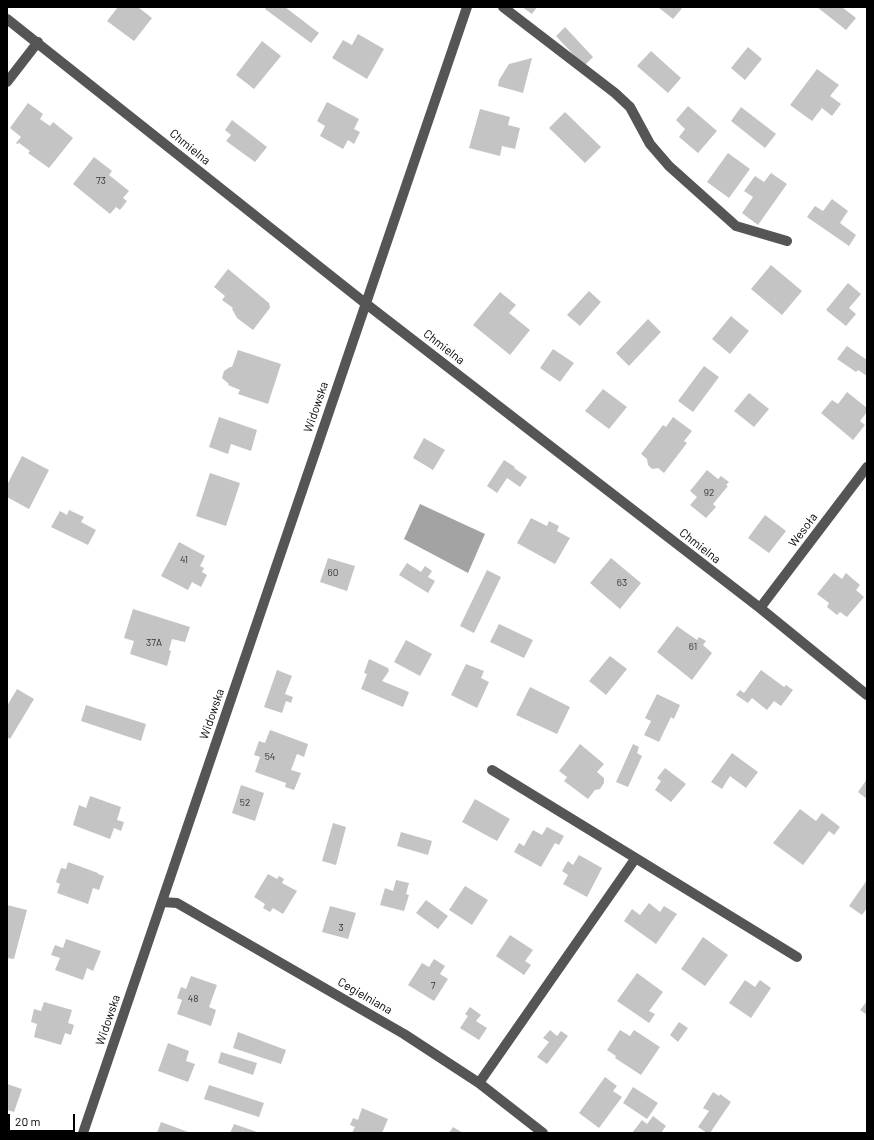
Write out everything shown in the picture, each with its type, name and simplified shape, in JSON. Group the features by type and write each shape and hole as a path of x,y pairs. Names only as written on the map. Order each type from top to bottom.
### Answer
{"street":[{"name":"Widowska","path":"83,1133 467,7"},
{"path":"503,7 615,93 630,107 650,144 669,166 736,226 787,241"},
{"name":"Chmielna","path":"7,19 38,42 365,303 760,608 867,695"},
{"path":"7,82 38,42"},
{"name":"Wesoła","path":"760,608 867,467"},
{"path":"492,770 797,957"},
{"path":"479,1083 635,859"},
{"name":"Cegielniana","path":"162,902 177,903 404,1034 479,1083 543,1133"}],"shaded area":[{"path":"420,504 485,534 468,573 404,539"}],"building":[{"path":"118,7 138,7 152,18 134,41 107,21"},
{"path":"267,7 285,7 319,33 311,43 265,9"},
{"path":"522,7 537,7 532,14"},
{"path":"658,7 683,7 673,19"},
{"path":"817,7 842,7 856,18 846,30"},
{"path":"565,27 593,57 584,66 556,36"},
{"path":"358,34 384,49 367,79 332,58 343,40 352,45"},
{"path":"262,41 281,56 254,89 236,75"},
{"path":"748,47 762,59 745,80 731,68"},
{"path":"651,51 681,78 668,93 637,66"},
{"path":"532,58 523,93 498,86 499,80 509,64"},
{"path":"817,69 839,85 830,96 841,104 832,116 822,108 812,121 790,105"},
{"path":"327,102 359,119 354,129 360,132 354,144 348,140 343,149 320,136 325,126 317,121"},
{"path":"28,103 43,114 40,119 50,126 53,122 73,138 49,168 28,153 30,151 19,143 16,143 21,137 10,128"},
{"path":"688,106 717,131 698,153 679,137 685,129 676,120"},
{"path":"741,107 776,134 765,148 731,121"},
{"path":"480,109 510,117 508,125 520,128 515,149 502,146 500,156 469,148"},
{"path":"565,112 601,147 585,163 549,128"},
{"path":"232,120 267,147 255,162 226,141 231,135 225,130"},
{"path":"728,153 750,169 729,198 707,182"},
{"path":"94,157 112,171 109,175 129,191 123,198 127,201 120,210 116,207 110,214 73,184"},
{"path":"771,173 787,184 758,225 742,213 753,197 744,191 755,176 764,182"},
{"path":"832,199 848,211 840,223 856,235 849,246 807,217 815,206 823,211"},
{"path":"771,265 802,291 782,315 751,289"},
{"path":"228,269 269,303 270,308 253,330 237,318 232,309 233,308 222,300 225,296 214,287"},
{"path":"848,283 861,294 849,308 856,314 846,326 826,310"},
{"path":"589,291 601,302 580,326 567,315"},
{"path":"500,292 516,305 509,313 530,330 510,355 473,325"},
{"path":"731,316 749,331 730,354 712,339"},
{"path":"648,319 661,332 629,366 616,353"},
{"path":"847,346 867,360 867,376 858,370 856,372 837,359"},
{"path":"553,349 574,363 560,382 540,368"},
{"path":"238,350 281,364 268,404 238,394 240,390 228,385 229,384 222,378 224,371 232,367"},
{"path":"704,366 719,377 693,412 678,401"},
{"path":"603,389 627,407 609,429 585,411"},
{"path":"847,392 867,408 867,412 860,421 865,425 853,440 821,413 832,400 838,404"},
{"path":"749,393 769,409 754,427 734,411"},
{"path":"219,417 257,430 251,451 231,444 228,454 209,447"},
{"path":"673,417 692,431 684,441 687,443 664,473 658,468 652,469 648,465 647,459 641,454 663,425 666,427"},
{"path":"424,438 445,450 433,470 413,458"},
{"path":"22,456 49,470 29,509 7,497 7,485"},
{"path":"504,460 527,477 520,487 507,478 497,493 487,486"},
{"path":"707,470 718,479 721,476 729,482 726,485 728,486 713,504 716,507 706,518 690,505 697,497 690,491"},
{"path":"210,473 240,483 226,526 196,516"},
{"path":"69,510 84,517 81,522 96,530 88,545 51,527 60,511 67,515"},
{"path":"765,515 786,531 769,553 748,538"},
{"path":"531,518 547,526 549,521 559,526 557,531 570,538 555,564 517,543"},
{"path":"179,542 205,556 200,566 204,568 202,572 207,575 201,587 192,582 188,590 161,576"},
{"path":"328,558 355,566 347,591 320,582"},
{"path":"611,558 641,583 620,609 590,583"},
{"path":"407,563 421,572 425,566 432,571 428,577 435,581 428,593 399,575"},
{"path":"487,570 501,577 474,633 460,626"},
{"path":"834,573 842,579 846,573 860,585 856,590 864,597 847,617 840,612 837,615 827,607 829,603 817,594"},
{"path":"133,609 190,627 185,642 172,639 169,650 171,651 167,666 130,654 134,641 124,638"},
{"path":"499,624 533,640 524,658 490,642"},
{"path":"677,626 697,640 699,637 706,641 703,645 712,653 692,680 657,652"},
{"path":"406,640 432,654 420,676 394,662"},
{"path":"610,656 627,669 606,695 589,681"},
{"path":"369,659 388,668 389,671 382,681 409,692 403,707 361,689 367,674 364,673"},
{"path":"466,664 484,671 481,678 489,682 477,708 451,695"},
{"path":"277,670 292,676 285,694 293,697 291,703 286,701 282,713 264,707"},
{"path":"761,670 784,687 786,685 793,690 781,706 774,701 767,710 752,698 748,703 736,695 740,690 744,693"},
{"path":"530,687 570,707 557,734 516,715"},
{"path":"17,689 34,699 10,739 7,737 7,706"},
{"path":"657,694 680,705 674,719 671,717 659,742 644,735 651,721 645,718"},
{"path":"86,705 146,724 141,741 81,721"},
{"path":"270,730 308,744 304,757 297,754 291,770 301,773 294,790 285,787 286,783 255,772 260,757 254,755 259,741 265,743"},
{"path":"580,744 604,764 597,772 604,778 604,783 600,789 595,790 588,799 564,781 567,777 559,771"},
{"path":"633,744 639,747 637,753 642,756 628,787 616,782"},
{"path":"732,753 758,772 746,788 730,776 722,789 711,782"},
{"path":"665,768 686,784 671,802 655,790 661,781 657,778"},
{"path":"867,779 867,799 858,792"},
{"path":"241,785 264,793 255,821 232,813"},
{"path":"90,796 121,807 117,820 124,822 121,831 114,828 110,839 73,825 79,805 86,808"},
{"path":"475,799 510,819 497,841 462,822"},
{"path":"800,809 816,821 822,813 840,827 834,835 829,831 803,865 773,843"},
{"path":"333,823 346,827 336,865 322,861"},
{"path":"547,827 564,836 559,845 555,843 541,867 514,852 519,843 524,846 533,830 542,835"},
{"path":"401,832 432,841 428,855 397,846"},
{"path":"579,855 602,868 587,897 563,884 568,875 562,871 568,861 573,865"},
{"path":"68,862 104,876 99,890 93,888 88,904 57,893 60,884 56,882 61,868 66,869"},
{"path":"268,874 277,879 279,876 284,879 282,883 297,891 283,914 273,908 270,912 263,908 265,904 254,897"},
{"path":"396,880 409,883 406,894 409,895 404,911 380,905 385,888 393,891"},
{"path":"867,880 867,908 862,915 849,906"},
{"path":"465,886 488,900 472,925 449,910"},
{"path":"426,900 448,916 438,929 416,913"},
{"path":"649,903 660,912 664,906 677,914 656,944 624,921 632,909 640,915"},
{"path":"7,905 27,910 14,959 7,958"},
{"path":"330,906 356,913 348,939 322,932"},
{"path":"510,935 533,950 525,961 531,965 524,975 496,956"},
{"path":"703,937 728,955 705,986 681,969"},
{"path":"66,939 101,951 93,971 87,968 83,980 55,970 60,958 51,955 55,945 63,948"},
{"path":"434,959 445,966 440,974 448,979 434,1001 408,985 422,963 429,967"},
{"path":"637,973 663,992 649,1011 655,1014 649,1023 617,1001"},
{"path":"191,976 217,985 209,1007 216,1010 211,1026 177,1014 182,1000 177,998 181,987 186,989"},
{"path":"745,980 755,987 760,980 771,988 751,1018 729,1003"},
{"path":"867,1001 867,1015 860,1010"},
{"path":"44,1002 72,1010 68,1023 74,1025 71,1035 65,1033 61,1045 34,1037 37,1024 31,1022 34,1009 41,1011"},
{"path":"470,1007 481,1015 476,1021 487,1028 479,1040 460,1028 468,1016 465,1014"},
{"path":"679,1022 688,1028 678,1042 670,1035"},
{"path":"550,1030 557,1036 561,1031 568,1036 547,1064 537,1057 549,1042 543,1038"},
{"path":"620,1030 630,1036 634,1030 660,1047 641,1075 615,1058 616,1056 607,1050"},
{"path":"238,1032 286,1050 281,1064 233,1048"},
{"path":"168,1043 189,1051 186,1061 195,1064 188,1082 158,1071"},
{"path":"221,1052 257,1063 253,1075 218,1063"},
{"path":"605,1077 617,1086 613,1091 622,1097 599,1128 579,1113"},
{"path":"7,1084 22,1089 14,1112 7,1110"},
{"path":"209,1085 264,1103 259,1117 204,1099"},
{"path":"633,1087 658,1103 647,1119 623,1103"},
{"path":"713,1092 719,1096 720,1094 731,1102 710,1133 707,1133 698,1127 709,1111 703,1108"},
{"path":"362,1108 388,1119 382,1133 352,1133 355,1127 350,1125 353,1118 358,1120"},
{"path":"653,1116 666,1126 661,1133 632,1133 642,1120 647,1124"},
{"path":"161,1122 191,1133 157,1133"},
{"path":"234,1124 260,1133 230,1133"},
{"path":"453,1127 463,1133 449,1133"}]}
